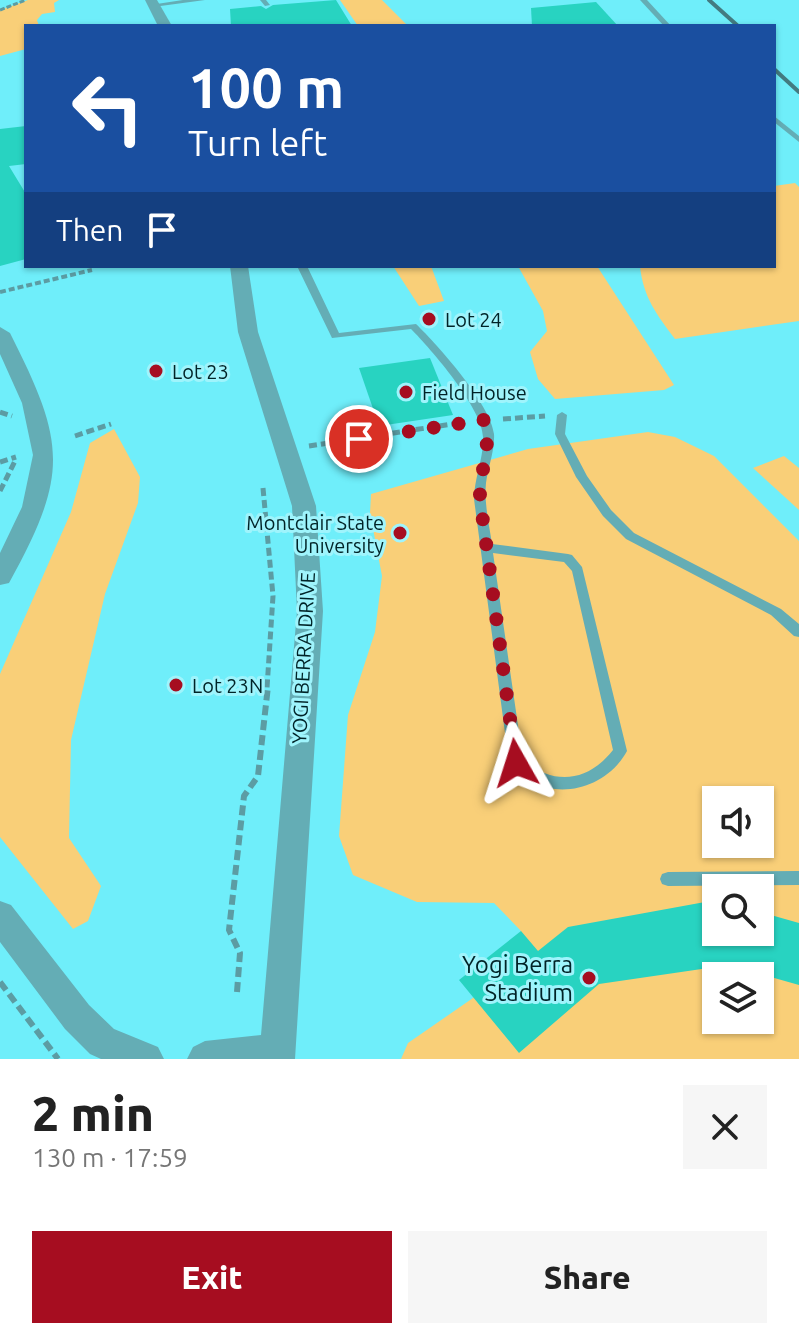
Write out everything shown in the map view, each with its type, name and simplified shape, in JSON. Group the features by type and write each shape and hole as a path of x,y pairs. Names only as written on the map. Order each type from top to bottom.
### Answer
{"street":[{"path":"152,3 164,24"},
{"name":"YOGI BERRA DRIVE","path":"239,268 248,332 304,506 309,564 310,611 277,1055"},
{"path":"0,333 40,420 47,465 31,519 0,576"},
{"path":"0,916 94,1034 114,1047 146,1059"},
{"path":"205,1059 277,1055"}],"lane":[{"path":"152,3 202,0"},
{"path":"643,0 666,24"},
{"path":"776,120 799,140"},
{"path":"303,268 336,336 413,326 427,338 484,420 491,436 479,476 488,548 516,763 537,782 566,784 595,777 611,766 620,751 578,570 568,558 488,548"},
{"path":"562,415 560,434 582,477 607,513 630,536 776,612 799,632"},
{"path":"668,879 799,878"}],"path":[{"path":"0,10 26,0"},
{"path":"81,272 82,268"},
{"path":"0,292 92,270"},
{"path":"304,447 484,420 562,415"},
{"path":"75,436 111,424"},
{"path":"0,462 16,457"},
{"path":"237,992 240,953 229,930 244,796 258,776 274,630 272,541 263,488"},
{"path":"0,982 58,1059"}],"shaded area":[{"name":"Montclair State University","path":"0,0 799,0 799,1059 0,1059"},
{"path":"28,0 59,0 54,3 55,12 42,14 37,20 38,24 24,24 24,50 0,56 0,10"},
{"path":"340,0 382,0 406,24 357,24"},
{"path":"795,183 799,187 799,321 675,339 648,296 640,268 776,268 776,186"},
{"path":"394,268 432,268 444,301 419,306"},
{"path":"519,268 598,268 674,385 664,390 555,399 538,379 530,352 547,331 543,311"},
{"path":"114,429 140,477 138,503 105,594 71,740 69,838 101,886 88,921 73,929 0,837 0,674 71,512 90,443"},
{"path":"648,432 675,437 714,456 799,541 799,1059 401,1059 408,1043 473,998 521,931 494,903 417,902 353,875 339,836 348,715 375,632 382,576 370,513 371,494 528,449"},
{"path":"784,456 799,468 799,510 753,468"}],"building":[{"path":"336,0 351,24 231,24 230,9 261,6 266,9 273,5"},
{"path":"596,2 616,24 532,24 531,8"},
{"path":"24,126 24,164 9,166 24,191 24,260 0,266 0,129"},
{"name":"Field House","path":"430,358 453,415 379,426 359,368"},
{"path":"702,903 702,946 774,946 774,916 799,923 799,985 774,978 774,962 702,962 702,969 599,984 519,1053 459,980 521,931 538,951 568,927"}],"railway":[{"path":"709,0 736,24"},
{"path":"776,71 799,92"}],"place":[{"name":"Lot 24","path":"429,319"},
{"name":"Lot 23","path":"156,371"},
{"name":"Field House","path":"406,392"},
{"name":"Montclair State University","path":"400,533"},
{"name":"Lot 23N","path":"176,685"},
{"name":"Yogi Berra Stadium","path":"589,978"}],"route":[{"path":"359,439 484,420 491,436 479,476 480,499 516,763"}]}
